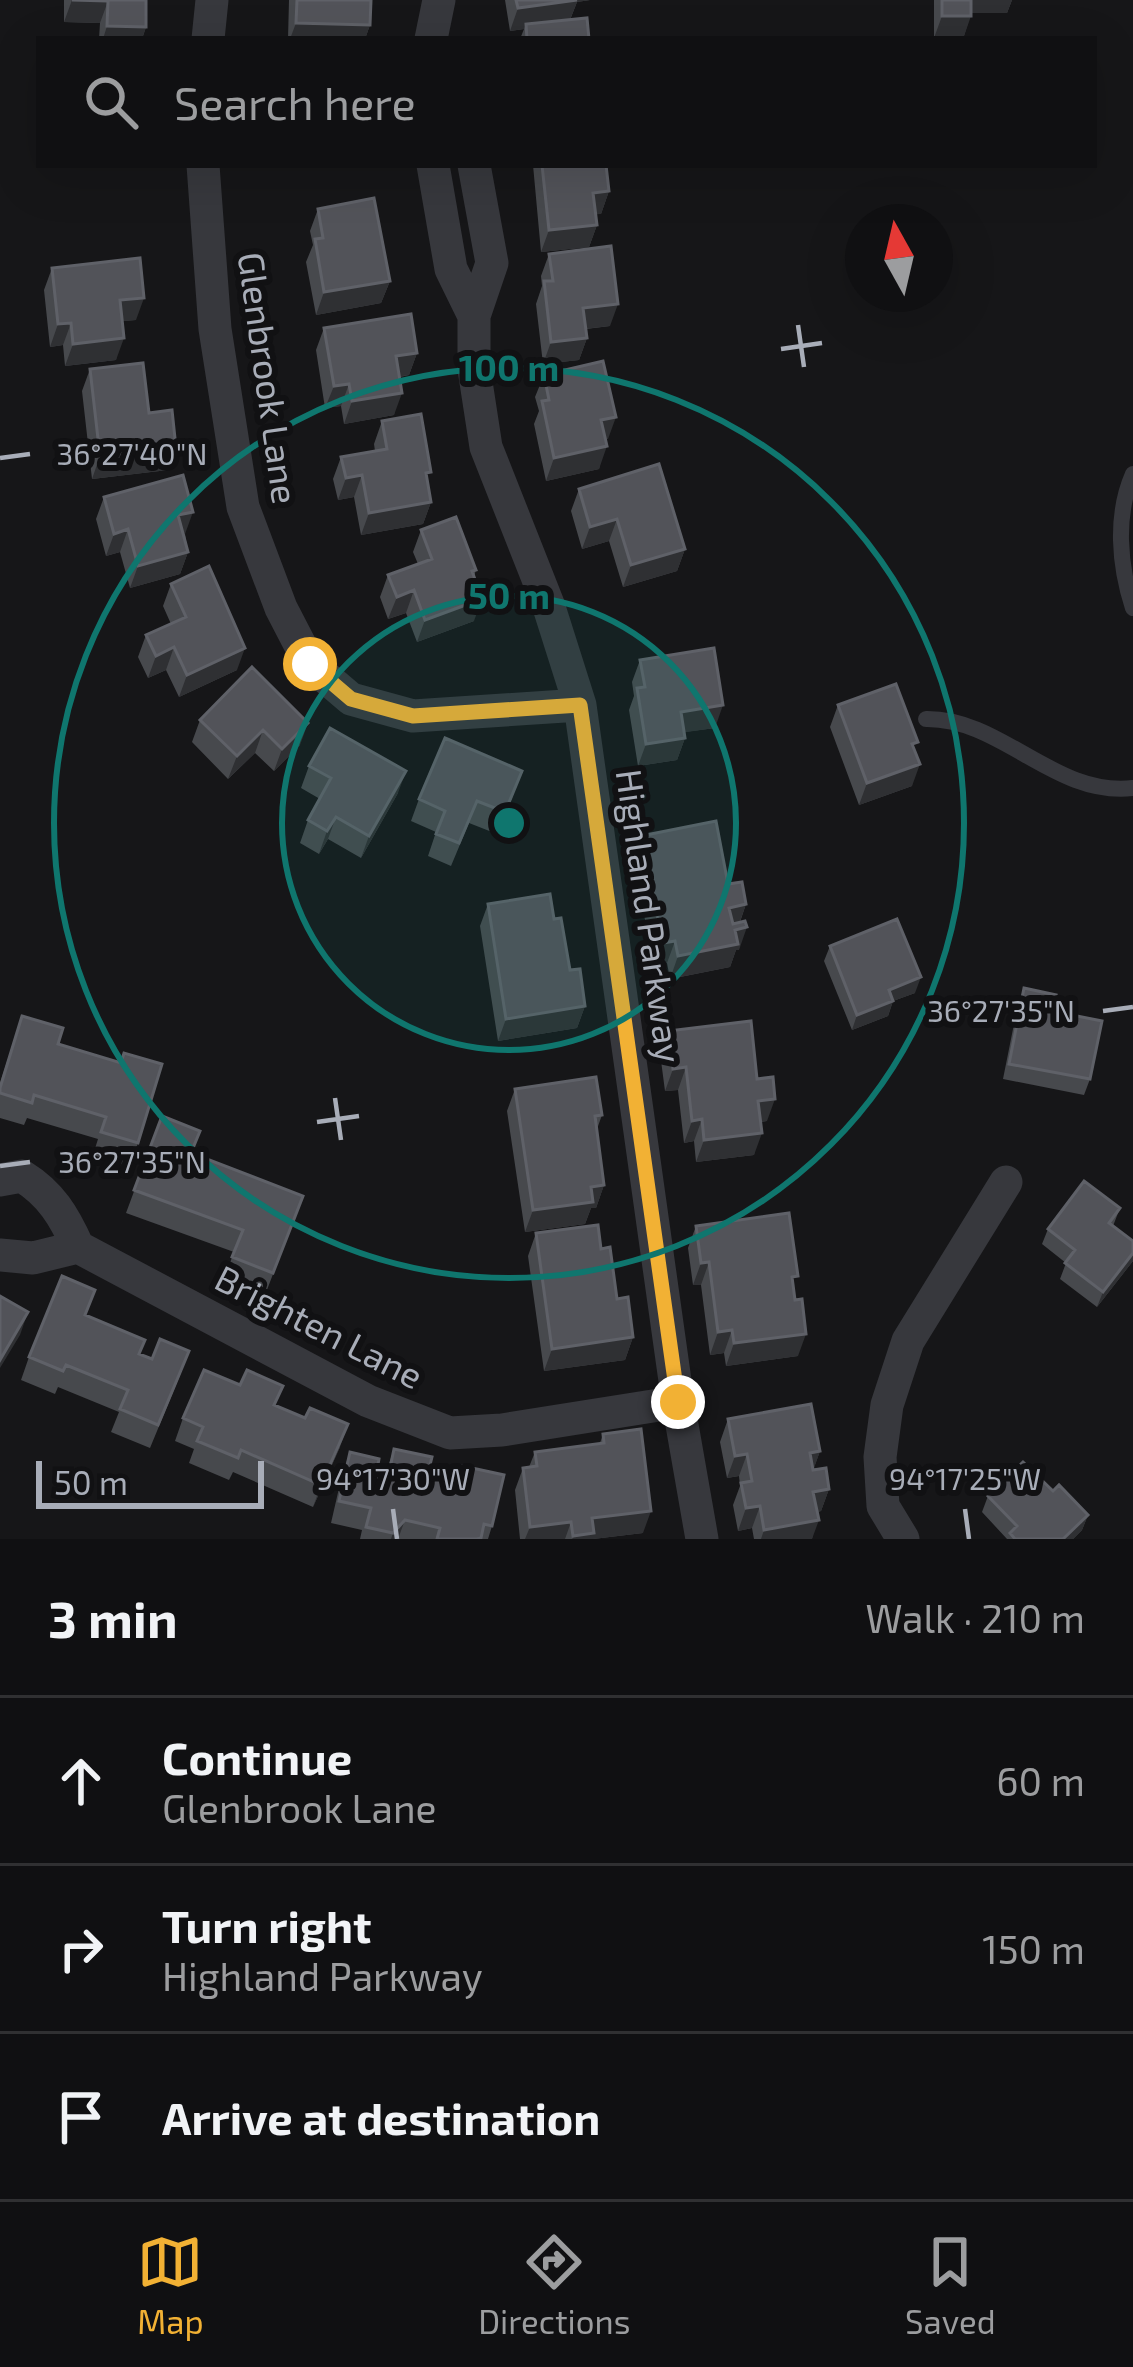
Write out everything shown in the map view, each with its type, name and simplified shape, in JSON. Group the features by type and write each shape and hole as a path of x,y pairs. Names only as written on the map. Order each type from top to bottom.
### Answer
{"street":[{"path":"208,36 212,0"},
{"name":"Glenbrook Lane","path":"203,168 214,329 243,508 281,608 310,664 351,699 413,716 580,705"},
{"name":"Highland Parkway","path":"434,168 451,269 474,316"},
{"name":"Highland Parkway","path":"475,168 492,262 474,316 474,370 486,447 548,604 580,705 678,1402 702,1539"},
{"path":"0,1180 22,1176 44,1190 63,1214 79,1247 34,1258 0,1255"},
{"path":"903,1539 883,1506 880,1457 887,1405 908,1341 1006,1182"},
{"name":"Brighten Lane","path":"79,1247 368,1401 450,1432 502,1430 678,1402"}],"lane":[{"path":"1133,474 1122,512 1121,542 1133,608"},
{"path":"926,719 967,723 1082,784 1112,790 1133,788"}],"building":[{"path":"72,0 146,0 146,27 107,26 108,1"},
{"path":"297,0 371,0 370,25 296,23"},
{"path":"516,0 577,0 518,8"},
{"path":"942,0 971,0 971,16 942,16"},
{"path":"587,18 589,36 527,36 526,24"},
{"path":"542,168 606,168 609,191 593,193 597,225 549,230"},
{"path":"374,198 390,281 324,292 315,239 323,238 318,209"},
{"path":"611,246 618,304 583,308 587,338 551,342 544,281 553,281 549,254"},
{"path":"140,258 144,298 120,300 124,338 73,344 71,323 58,324 52,268"},
{"path":"411,314 417,353 396,356 402,393 352,401 349,384 334,386 324,328"},
{"path":"603,361 616,417 601,420 607,446 554,458 542,401 549,400 544,375"},
{"path":"143,363 149,413 172,410 176,448 100,456 90,369"},
{"path":"421,414 431,502 369,513 362,475 346,478 341,457 387,449 382,421"},
{"path":"659,464 685,549 631,565 617,519 590,527 579,489"},
{"path":"183,475 193,512 178,515 188,552 138,566 128,529 114,534 104,497"},
{"path":"456,517 482,599 425,620 414,590 397,597 388,575 432,559 421,530"},
{"path":"209,566 245,648 187,675 174,647 156,656 146,635 186,617 171,584"},
{"path":"714,648 723,705 681,712 685,738 646,744 637,688 645,687 640,660"},
{"path":"252,667 308,723 282,749 263,730 237,756 200,720"},
{"path":"896,684 918,742 912,744 920,764 867,783 838,705"},
{"path":"330,728 406,771 369,836 336,817 327,831 308,820 331,778 309,766"},
{"path":"445,738 522,771 505,812 477,801 459,843 436,834 445,811 419,799"},
{"path":"716,821 728,884 742,882 746,904 729,908 733,924 745,921 747,927 735,930 738,944 678,956 675,941 663,943 636,837"},
{"path":"550,894 554,919 561,918 570,970 580,969 585,1006 506,1019 488,904"},
{"path":"897,919 921,977 889,990 893,1001 857,1015 830,946"},
{"path":"1024,988 1056,995 1052,1011 1102,1021 1090,1079 1009,1064"},
{"path":"22,1016 63,1028 58,1044 121,1063 124,1053 162,1064 138,1143 101,1132 106,1117 34,1095 32,1103 0,1093"},
{"path":"751,1021 757,1079 773,1077 775,1099 758,1101 762,1133 704,1140 702,1119 692,1121 686,1067 673,1069 668,1031"},
{"path":"596,1077 602,1115 595,1116 604,1185 591,1187 593,1202 533,1210 515,1089"},
{"path":"162,1116 200,1131 191,1153 303,1196 273,1273 232,1257 243,1230 134,1190"},
{"path":"1084,1181 1120,1208 1109,1223 1133,1241 1133,1253 1103,1292 1065,1263 1075,1250 1048,1229"},
{"path":"789,1213 798,1276 792,1277 795,1300 802,1299 806,1334 734,1343 732,1330 718,1332 709,1262 701,1263 696,1226"},
{"path":"598,1225 601,1249 610,1247 617,1299 628,1297 633,1337 552,1349 536,1233"},
{"path":"62,1276 95,1290 85,1315 145,1340 139,1354 152,1359 160,1339 189,1351 158,1425 120,1409 128,1390 66,1365 63,1371 29,1357"},
{"path":"0,1296 28,1312 0,1360"},
{"path":"204,1370 240,1385 247,1370 283,1386 274,1405 305,1418 310,1408 348,1424 321,1485 241,1450 238,1458 197,1441 203,1427 183,1418"},
{"path":"811,1404 820,1451 810,1453 813,1470 826,1468 829,1489 813,1492 819,1520 764,1530 760,1506 746,1508 741,1483 752,1481 747,1454 735,1456 728,1419"},
{"path":"641,1429 651,1511 592,1518 594,1533 573,1536 571,1522 530,1527 523,1468 537,1466 535,1452 604,1443 603,1434"},
{"path":"394,1449 432,1457 428,1473 452,1478 450,1490 458,1492 463,1466 504,1475 492,1526 484,1524 477,1539 437,1539 440,1528 405,1520 393,1533 366,1527 371,1508 339,1501 350,1452 379,1459 377,1470 389,1473"},
{"path":"1023,1462 1053,1491 1059,1485 1088,1515 1063,1539 1015,1539 1010,1533 1017,1526 988,1496"}],"route":[{"path":"310,664 351,699 413,716 580,705 678,1402"}]}
